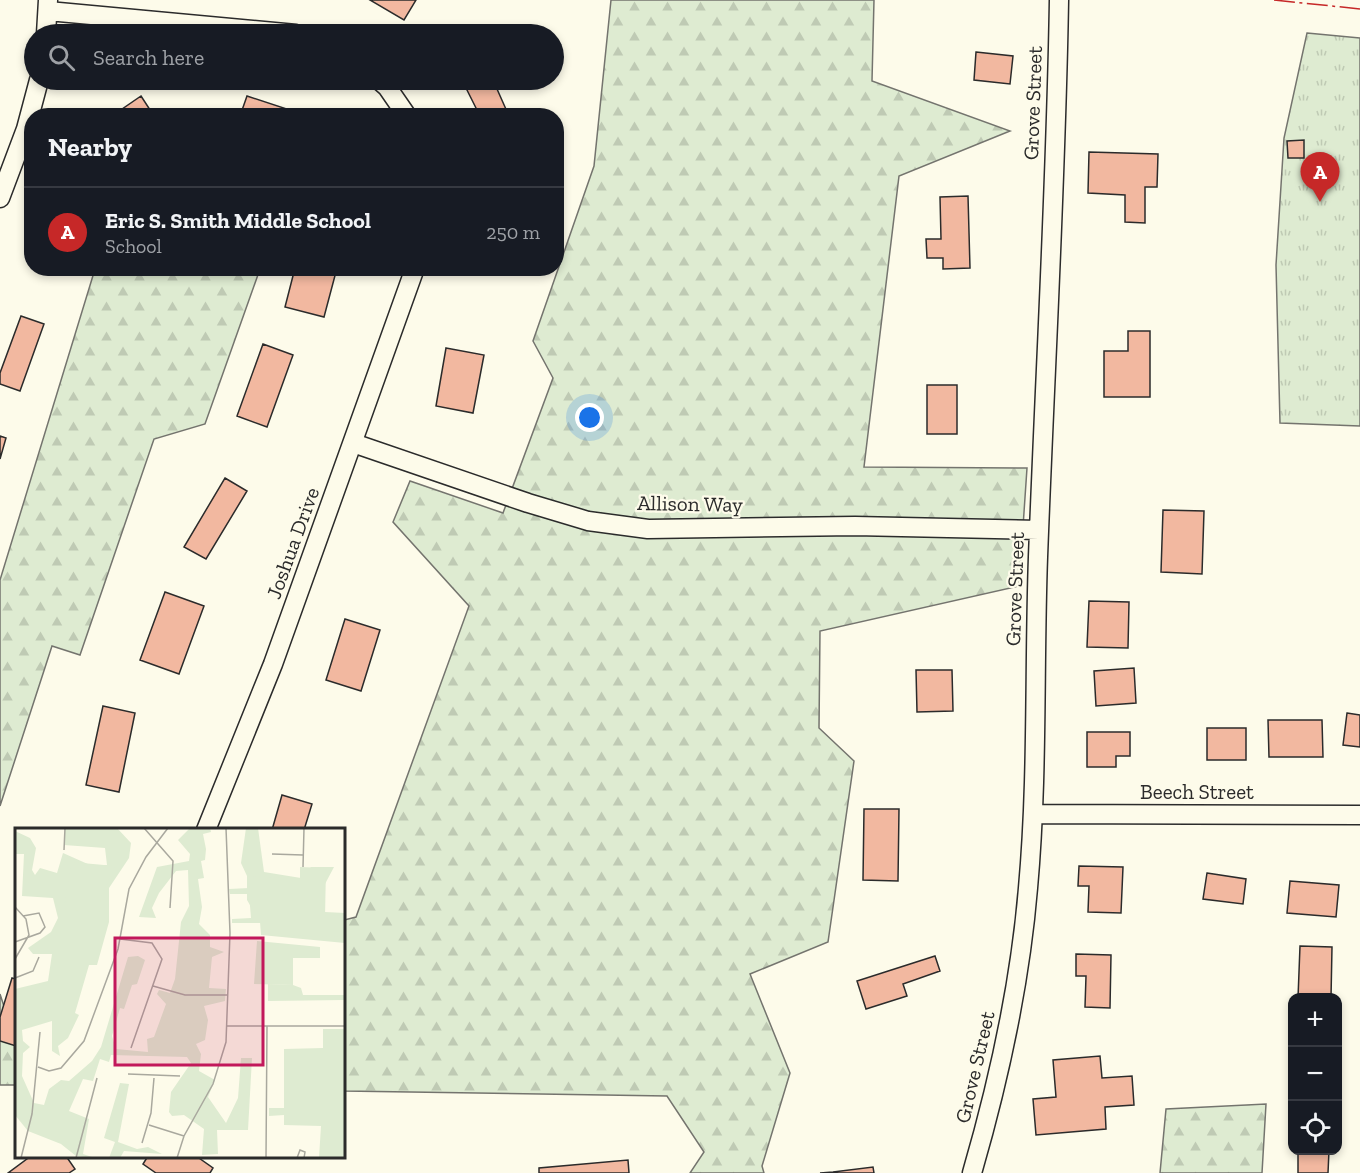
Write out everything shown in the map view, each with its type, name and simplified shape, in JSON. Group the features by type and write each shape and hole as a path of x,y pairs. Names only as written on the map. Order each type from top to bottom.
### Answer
{"street":[{"name":"Grove Street","path":"972,1173 1005,1044 1020,962 1028,889 1033,814 1039,530 1059,0"},
{"path":"47,24 48,5 211,24"},
{"path":"32,108 36,90"},
{"path":"389,90 401,108"},
{"path":"0,198 24,134"},
{"name":"Joshua Drive","path":"207,828 273,664 412,276"},
{"name":"Allison Way","path":"353,443 588,521 648,529 855,526 1039,530"},
{"name":"Beech Street","path":"1033,814 1360,815"}],"green space":[{"path":"611,0 874,0 872,81 1010,131 899,176 864,467 1027,468 1019,586 820,631 819,728 854,761 828,942 750,974 790,1073 762,1166 764,1173 690,1173 704,1152 667,1096 345,1091 345,920 356,917 469,606 393,522 410,481 503,513 553,378 533,341 556,276 564,276 564,252 594,166"},
{"path":"1307,33 1360,38 1360,426 1280,423 1276,265 1284,138"},
{"path":"93,276 258,276 205,424 154,439 80,655 52,646 0,806 0,580"},
{"path":"0,994 11,1028 15,1029 15,1085 0,1085"},
{"path":"1266,1104 1262,1173 1160,1173 1166,1109"}],"building":[{"path":"370,0 416,0 404,20"},
{"path":"976,52 1013,56 1010,84 974,80"},
{"path":"467,90 497,90 505,108 476,108"},
{"path":"141,96 149,108 124,108"},
{"path":"247,96 284,108 243,108"},
{"path":"1304,140 1304,158 1288,158 1287,141"},
{"path":"1089,152 1158,154 1157,187 1145,187 1145,223 1125,222 1125,195 1088,193"},
{"path":"968,196 970,268 943,269 943,258 927,258 926,239 941,239 940,197"},
{"path":"293,276 335,276 324,317 285,307"},
{"path":"21,316 44,324 20,391 0,384 0,373"},
{"path":"1128,331 1150,331 1150,397 1104,397 1104,351 1128,351"},
{"path":"263,344 293,355 267,427 237,416"},
{"path":"446,348 484,355 473,413 436,406"},
{"path":"927,385 957,385 957,434 927,434"},
{"path":"0,436 6,438 0,459"},
{"path":"225,478 247,491 206,559 184,547"},
{"path":"1163,510 1204,511 1202,574 1161,572"},
{"path":"165,592 204,606 179,674 140,660"},
{"path":"1089,601 1129,602 1128,648 1087,647"},
{"path":"345,619 380,630 361,691 326,680"},
{"path":"1134,668 1136,703 1096,706 1094,671"},
{"path":"916,670 952,670 953,711 917,712"},
{"path":"103,706 135,713 119,792 86,785"},
{"path":"1347,713 1360,715 1360,747 1343,745"},
{"path":"1268,720 1322,720 1323,757 1269,757"},
{"path":"1207,728 1246,728 1246,760 1207,760"},
{"path":"1087,732 1130,732 1130,756 1116,756 1116,767 1087,767"},
{"path":"282,795 312,804 305,828 273,828"},
{"path":"864,809 899,809 898,881 863,880"},
{"path":"1079,866 1123,867 1121,913 1088,912 1089,886 1078,886"},
{"path":"1207,873 1246,879 1243,904 1203,899"},
{"path":"1290,881 1339,885 1336,917 1287,913"},
{"path":"1300,946 1332,947 1331,993 1298,993"},
{"path":"1076,954 1111,955 1110,1008 1085,1007 1086,976 1076,976"},
{"path":"935,956 940,971 903,984 907,996 866,1009 857,981"},
{"path":"12,978 15,979 15,1046 0,1041 0,1017"},
{"path":"1100,1056 1102,1078 1132,1076 1134,1105 1105,1107 1106,1129 1036,1135 1033,1099 1056,1097 1053,1060"},
{"path":"1298,1155 1329,1155 1328,1173 1298,1173"},
{"path":"28,1158 67,1158 75,1169 69,1173 8,1173"},
{"path":"147,1158 199,1158 213,1168 210,1173 156,1173 143,1164"},
{"path":"628,1160 629,1173 539,1173 539,1168"},
{"path":"873,1167 874,1173 820,1173 833,1172"}],"power":[{"path":"1274,0 1360,9"}],"place":[{"name":"Eric S. Smith Middle School","path":"1320,202"}]}
